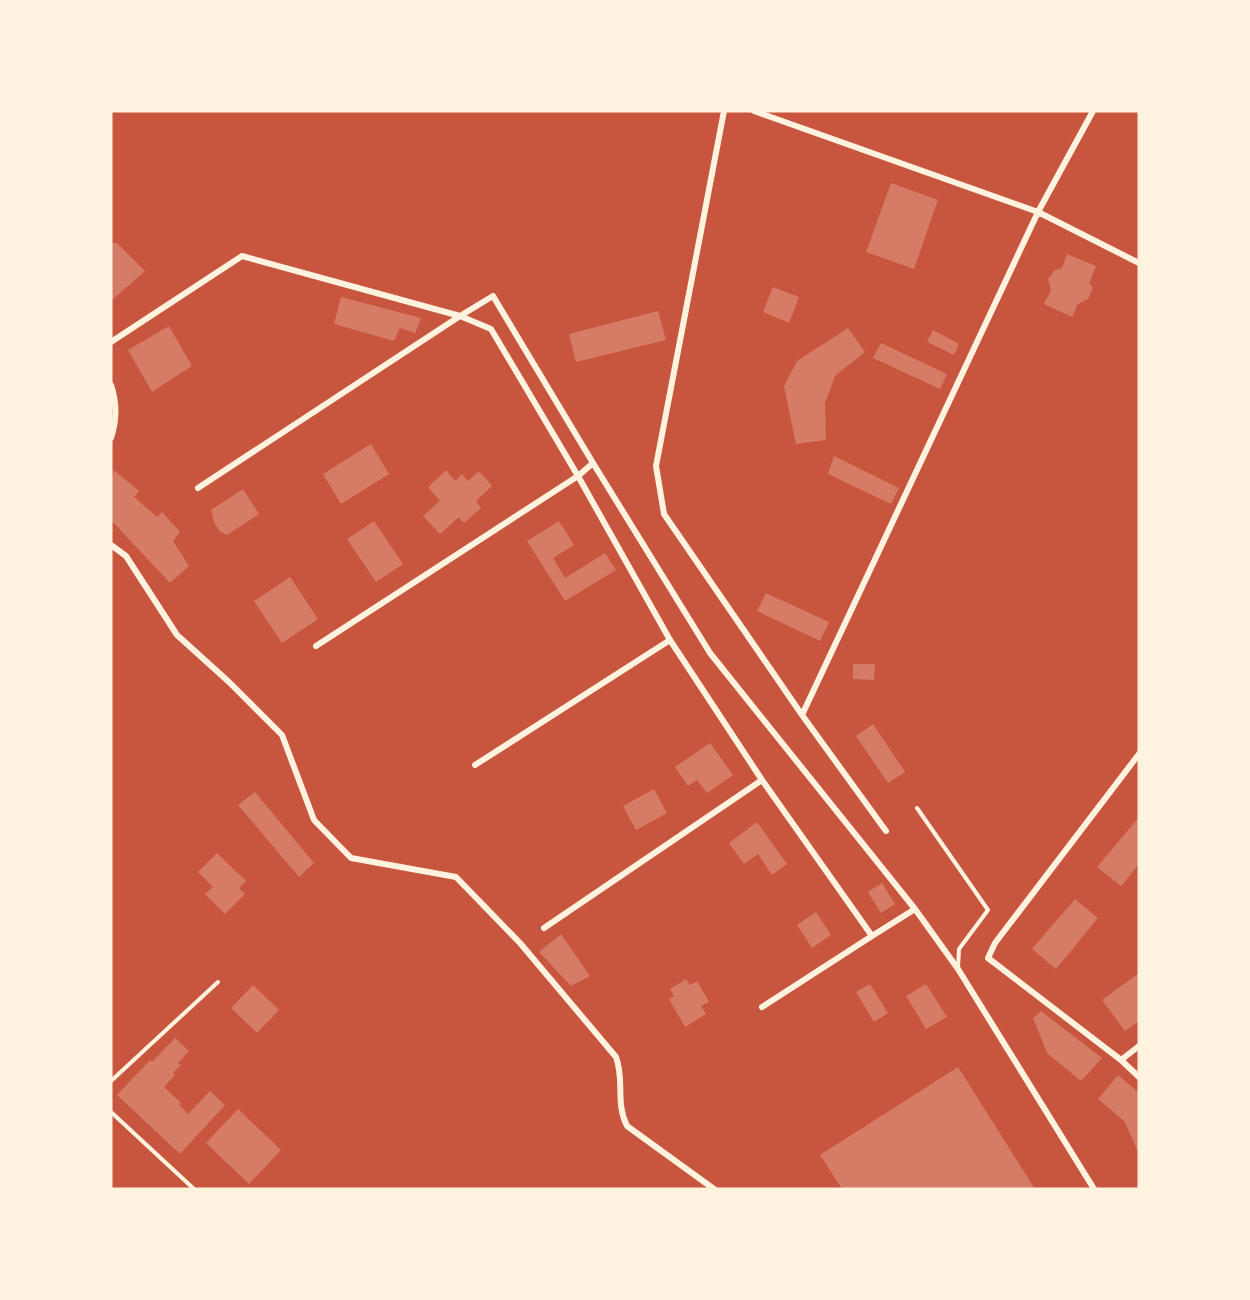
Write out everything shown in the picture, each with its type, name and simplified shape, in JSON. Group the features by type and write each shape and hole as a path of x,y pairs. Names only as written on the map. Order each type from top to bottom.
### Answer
{"street":[{"path":"723,111 656,466 664,514 802,715 886,831"},
{"path":"754,111 1038,212 1139,263"},
{"path":"802,715 1038,212 1093,111"},
{"path":"111,342 242,256 460,315 491,329 578,476 670,640 762,780 872,936"},
{"path":"198,488 460,315 493,296 710,653 915,909 958,969 1094,1189"},
{"path":"111,385 115,398 116,422 111,438"},
{"path":"316,646 578,476 594,463"},
{"path":"111,545 126,556 177,634 282,735 314,820 351,858 456,877 520,943 616,1057 621,1070 620,1113 627,1126 714,1189"},
{"path":"475,765 670,640"},
{"path":"1139,754 995,943 988,958 1121,1060 1139,1077"},
{"path":"544,928 762,780"},
{"path":"762,1007 915,909"},
{"path":"1121,1060 1139,1046"}],"lane":[{"path":"917,808 988,910 959,949 958,969"},
{"path":"111,1081 218,982"},
{"path":"111,1112 194,1189"}],"building":[{"path":"891,183 938,200 914,269 866,252"},
{"path":"111,243 117,243 145,271 111,301"},
{"path":"1067,254 1096,266 1089,283 1093,288 1088,299 1078,304 1072,317 1044,304 1051,290 1048,279 1055,270 1062,268"},
{"path":"773,287 799,297 789,323 763,312"},
{"path":"341,297 421,318 415,333 400,328 394,341 334,324"},
{"path":"658,311 666,340 576,362 569,334"},
{"path":"169,326 192,366 152,392 128,350"},
{"path":"848,328 865,352 835,376 825,403 826,440 796,444 784,386 797,361"},
{"path":"933,330 959,344 954,355 927,342"},
{"path":"881,343 947,374 940,389 873,358"},
{"path":"371,444 389,474 341,504 323,474"},
{"path":"834,456 899,488 891,504 828,474"},
{"path":"114,470 139,491 134,497 157,517 162,512 180,532 173,541 189,566 170,583 111,520 111,480"},
{"path":"446,470 455,481 462,474 468,481 479,471 492,486 476,501 481,508 464,523 459,517 440,534 423,516 440,501 428,487"},
{"path":"243,489 259,514 227,535 220,532 211,510"},
{"path":"374,521 403,564 376,582 347,539"},
{"path":"559,521 574,545 553,558 565,578 605,553 616,570 565,601 527,541"},
{"path":"290,577 318,619 282,643 254,601"},
{"path":"766,593 829,622 820,641 757,611"},
{"path":"853,664 875,664 874,680 853,679"},
{"path":"873,724 905,772 888,783 856,736"},
{"path":"710,743 733,775 707,793 697,780 688,786 675,767"},
{"path":"654,789 667,813 636,830 623,806"},
{"path":"255,792 314,863 299,877 238,805"},
{"path":"1139,817 1139,864 1121,886 1097,867"},
{"path":"757,822 787,864 772,875 758,854 744,864 729,843"},
{"path":"217,853 246,881 239,888 245,894 225,914 205,894 213,887 198,872"},
{"path":"882,883 895,904 881,913 868,892"},
{"path":"1075,899 1098,918 1056,969 1032,949"},
{"path":"816,912 831,935 812,948 797,925"},
{"path":"561,934 590,976 571,986 539,952"},
{"path":"1139,973 1139,1021 1125,1031 1102,1000"},
{"path":"686,979 690,985 697,981 709,1002 701,1006 706,1014 685,1027 669,999 674,996 670,989"},
{"path":"870,984 888,1013 874,1022 856,992"},
{"path":"926,984 947,1017 926,1029 906,996"},
{"path":"253,985 279,1010 257,1033 231,1008"},
{"path":"1041,1011 1102,1058 1081,1081 1047,1053 1033,1018"},
{"path":"175,1038 189,1051 178,1063 181,1065 173,1073 175,1075 164,1087 181,1103 179,1105 188,1114 210,1091 225,1105 180,1154 117,1095 150,1060 152,1062"},
{"path":"958,1067 1035,1189 842,1189 820,1155"},
{"path":"1118,1075 1139,1093 1139,1154 1125,1122 1098,1099"},
{"path":"238,1109 281,1150 249,1184 206,1143"}]}
